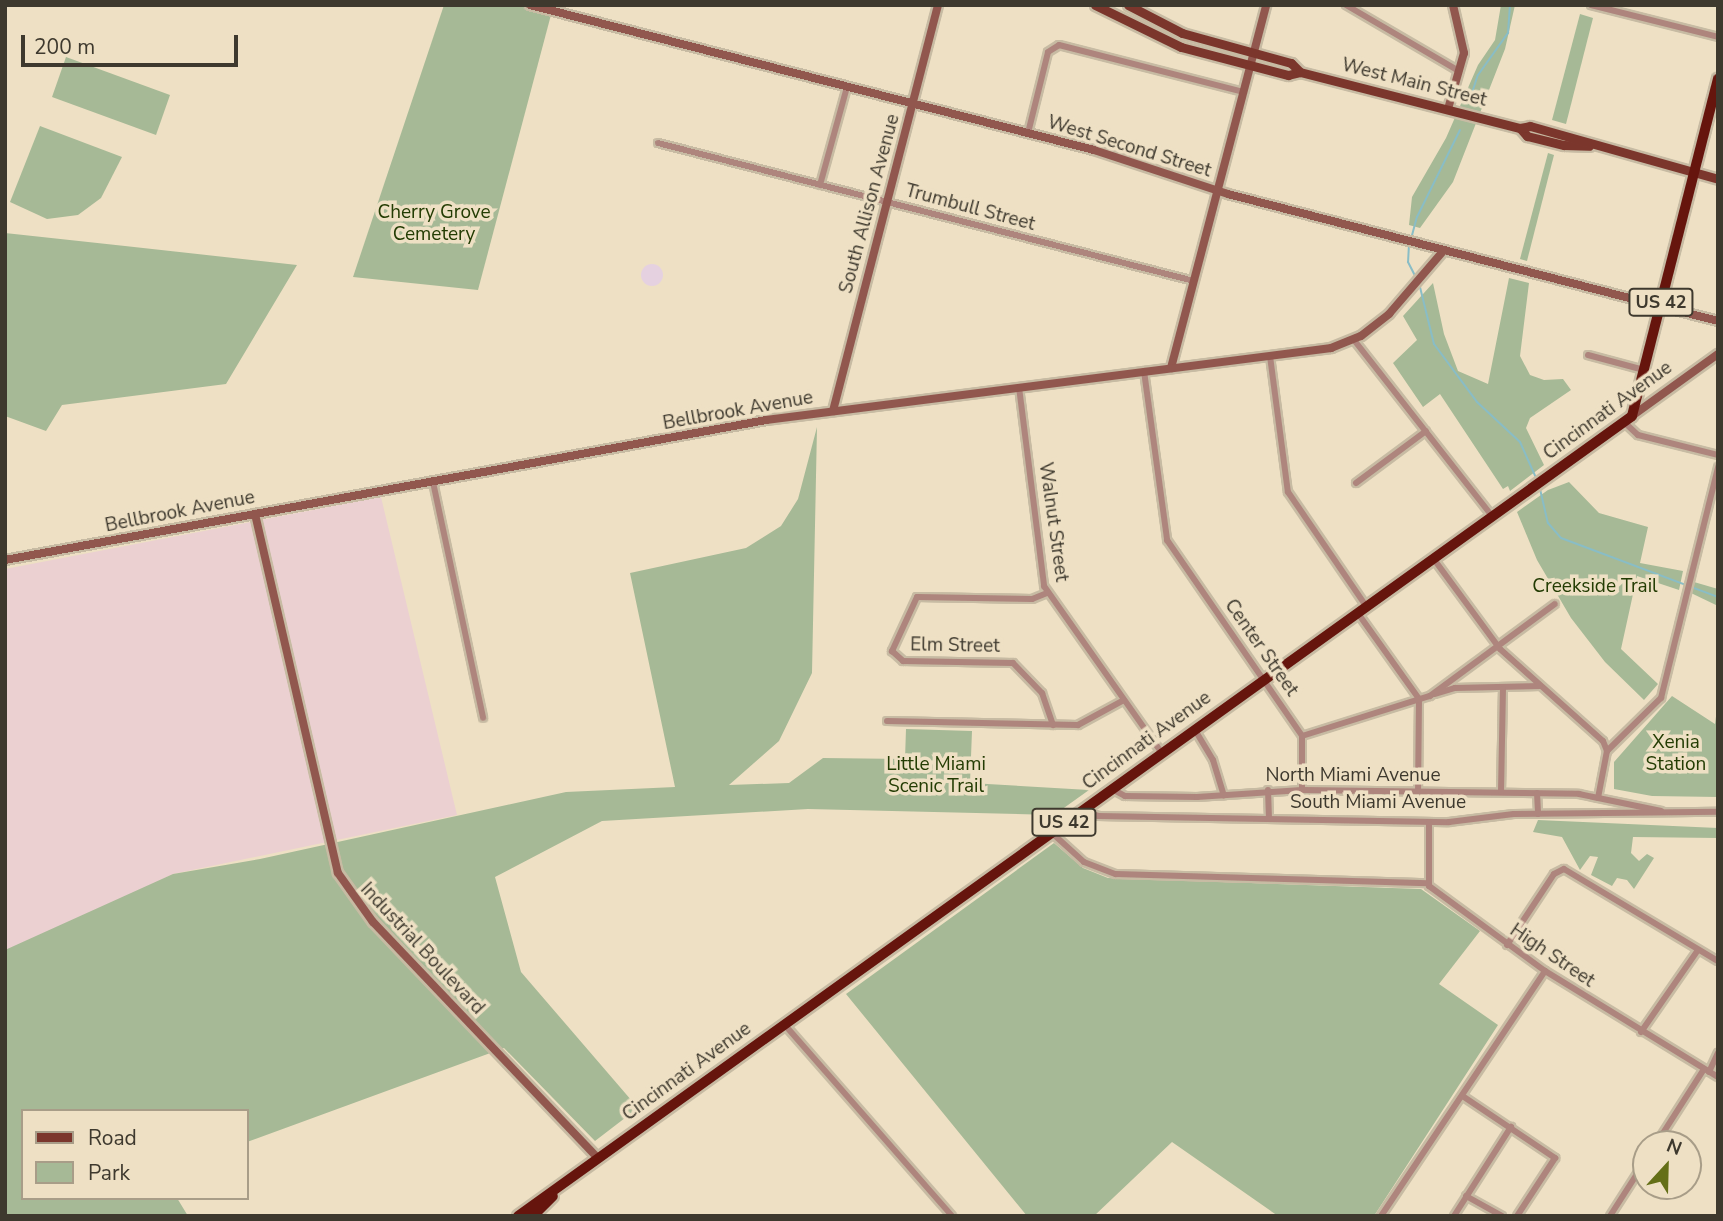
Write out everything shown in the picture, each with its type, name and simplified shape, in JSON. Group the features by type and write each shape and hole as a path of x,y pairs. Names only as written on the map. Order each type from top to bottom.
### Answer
{"highway":[{"path":"1695,173 1718,79"},
{"name":"US 42","path":"1628,419 1644,370 1695,173"},
{"name":"Cincinnati Avenue","path":"518,1216 1194,728 1628,419"},
{"name":"Cincinnati Avenue","path":"533,1216 597,1157"}],"main road":[{"name":"West Main Street","path":"1095,5 1172,44 1288,75 1300,72 1520,128 1530,126 1564,135 1588,146 1718,179"},
{"name":"West Main Street","path":"1128,5 1182,33 1291,63 1300,72"}],"street":[{"name":"West Second Street","path":"530,5 1116,156 1216,190 1718,321"},
{"name":"South Allison Avenue","path":"833,411 938,5"},
{"path":"1171,368 1266,5"},
{"path":"1346,5 1459,71"},
{"path":"1448,109 1465,44 1453,5"},
{"path":"1591,5 1718,37"},
{"path":"1028,134 1048,52 1059,44 1243,92"},
{"path":"820,185 847,87"},
{"name":"Trumbull Street","path":"658,143 1194,281"},
{"name":"Bellbrook Avenue","path":"5,560 833,411 1331,348 1354,340 1389,314 1444,250"},
{"path":"1354,340 1492,516"},
{"name":"Cincinnati Avenue","path":"1628,419 1718,354"},
{"path":"1588,355 1644,370"},
{"path":"1270,356 1288,492 1419,699 1418,791"},
{"name":"Center Street","path":"1144,372 1167,540 1302,736"},
{"name":"Walnut Street","path":"1019,387 1047,593 1161,752"},
{"path":"1628,419 1638,435 1718,455"},
{"path":"1356,482 1426,431"},
{"path":"1607,751 1661,698 1688,577 1718,467"},
{"path":"433,482 483,718"},
{"name":"Industrial Boulevard","path":"255,514 344,885 373,922 597,1157"},
{"path":"1433,558 1498,647 1603,741 1607,751 1598,798"},
{"name":"Elm Street","path":"1047,593 1032,599 917,597 892,651 903,661 1013,663 1042,692 1053,724"},
{"path":"1430,696 1555,604"},
{"path":"1302,790 1302,736 1455,688 1503,689 1540,686"},
{"path":"1501,792 1503,689"},
{"path":"887,721 1086,724 1124,699"},
{"path":"1194,728 1213,760 1224,795"},
{"name":"North Miami Avenue","path":"1111,788 1125,796 1224,795 1268,790 1537,793 1598,798 1663,811"},
{"path":"1268,790 1269,819"},
{"path":"1537,793 1538,814"},
{"name":"South Miami Avenue","path":"1081,810 1098,816 1429,822 1538,814 1718,812"},
{"path":"1050,832 1084,862 1116,874 1428,883 1429,822"},
{"path":"1507,945 1555,874 1564,869 1621,899 1718,961"},
{"name":"High Street","path":"1428,883 1545,971 1718,1077"},
{"path":"1641,1032 1698,950"},
{"path":"1381,1216 1464,1097 1545,971"},
{"path":"783,1024 953,1216"},
{"path":"1666,1130 1718,1053"},
{"path":"1464,1097 1555,1158 1517,1216"},
{"path":"1454,1216 1511,1127"},
{"path":"1610,1216 1632,1182"},
{"path":"1466,1196 1502,1216"}],"shaded area":[{"path":"652,264 660,267 663,275 660,283 652,286 644,283 641,275 644,267"},
{"path":"381,497 457,815 173,874 5,955 5,569"}],"green space":[{"name":"Cherry Grove Cemetery","path":"444,5 530,5 552,11 478,290 353,277"},
{"path":"1501,5 1515,5 1505,49 1453,182 1420,228 1409,225 1412,197 1446,138 1478,65 1495,40"},
{"path":"1580,14 1593,18 1566,124 1552,120"},
{"path":"66,57 170,95 156,135 52,97"},
{"path":"40,126 122,157 101,198 78,215 47,219 10,202"},
{"path":"1548,153 1554,155 1527,261 1520,259"},
{"path":"5,233 297,265 226,384 62,405 46,431 5,416"},
{"path":"1509,278 1529,283 1520,356 1530,375 1544,380 1563,379 1571,390 1530,418 1526,428 1544,465 1510,491 1508,486 1503,489 1440,394 1423,407 1393,363 1417,340 1403,316 1433,283 1444,334 1458,371 1488,384"},
{"name":"Little Miami Scenic Trail","path":"817,427 812,673 779,741 729,785 789,783 823,758 905,759 906,729 972,731 970,783 1089,790 1054,815 808,809 602,821 495,877 521,972 638,1108 595,1141 504,1048 248,1142 248,1109 21,1109 21,1200 178,1200 188,1216 5,1216 5,950 173,874 260,859 566,792 675,787 630,573 746,548 781,526 798,499"},
{"name":"Creekside Trail","path":"1569,482 1599,513 1648,527 1640,563 1683,571 1679,590 1637,576 1621,649 1658,684 1644,700 1605,662 1571,618 1537,560 1517,512 1548,490"},
{"path":"1694,582 1718,589 1718,606 1691,593"},
{"name":"Xenia Station","path":"1672,696 1715,724 1718,701 1718,797 1652,796 1614,789 1614,762"},
{"path":"1538,820 1718,828 1718,838 1633,837 1631,853 1639,861 1647,854 1654,858 1634,889 1627,880 1617,878 1612,886 1591,875 1598,857 1590,856 1580,870 1562,837 1533,832"},
{"path":"1054,843 1083,868 1108,878 1421,889 1480,931 1439,984 1498,1025 1374,1216 1278,1216 1172,1142 1094,1216 1027,1216 846,994"}],"waterway":[{"path":"1470,99 1478,75 1508,33 1510,5"},
{"path":"1411,239 1417,217 1460,130"},
{"path":"1409,244 1408,262 1416,278"},
{"path":"1419,283 1434,344 1477,402 1520,442 1537,480"},
{"path":"1540,489 1548,523 1561,538 1718,597"}]}
